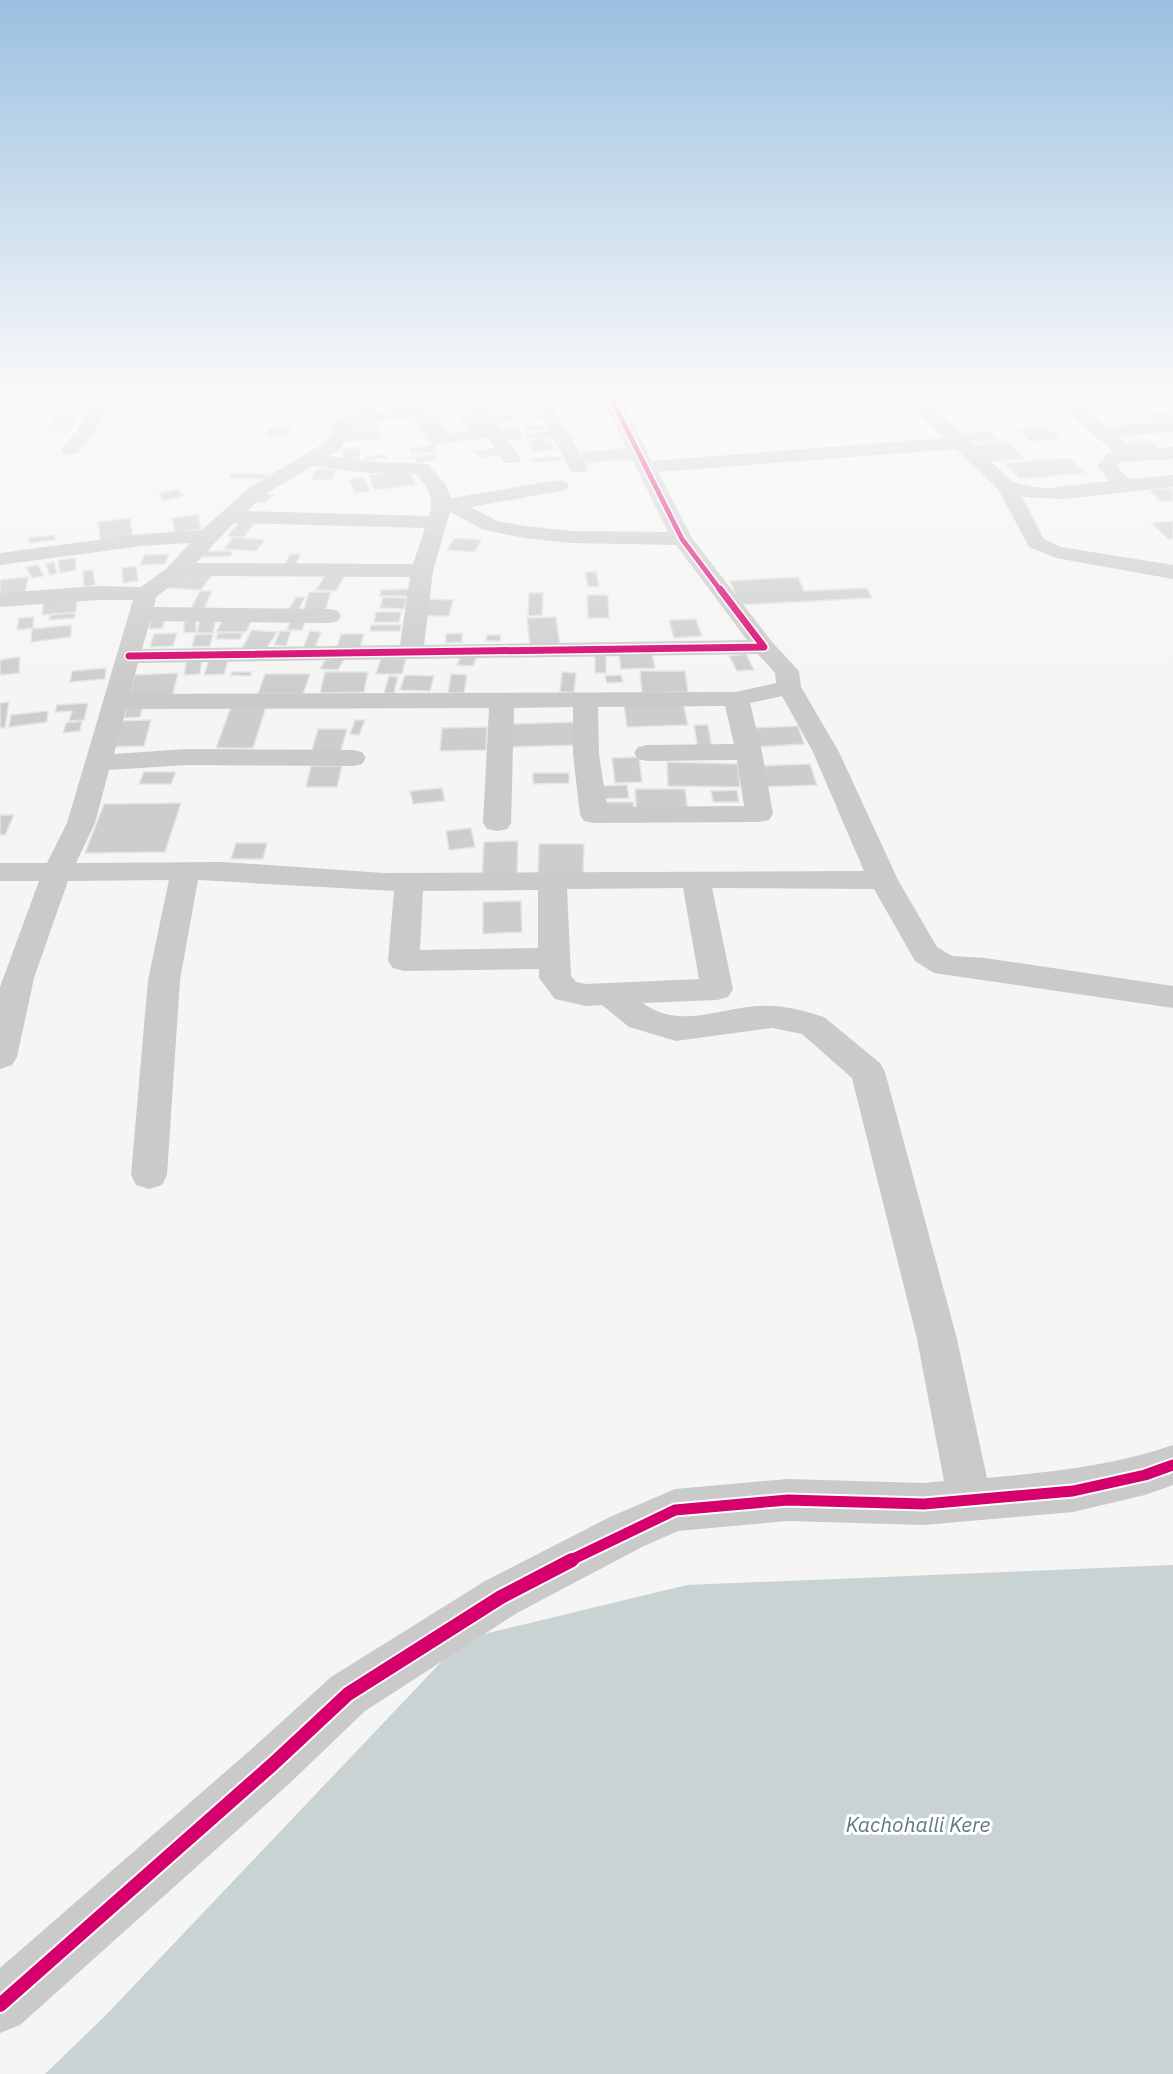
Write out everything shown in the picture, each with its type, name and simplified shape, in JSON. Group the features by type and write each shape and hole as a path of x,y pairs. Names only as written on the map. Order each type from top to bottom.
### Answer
{"street":[{"path":"0,1057 18,978 56,873 81,823 143,604 180,569 208,536 257,491"},
{"path":"411,652 422,571 444,510 438,491"},
{"path":"228,517 444,510 536,491"},
{"path":"656,491 682,539 764,647 787,671 789,687 826,752 883,880 926,954 945,966 996,970 1173,997"},
{"path":"1009,491 1036,543 1056,552 1173,572"},
{"path":"1017,491 1032,493 1057,491"},
{"path":"444,510 491,526 525,532 570,537 682,539"},
{"path":"0,559 142,540 208,536"},
{"path":"180,569 422,571"},
{"path":"1,601 98,593 143,604 330,616"},
{"path":"129,656 764,647"},
{"path":"116,702 735,699 789,687"},
{"path":"585,700 586,754 594,815 759,814 749,752 735,699"},
{"path":"497,823 502,700"},
{"path":"647,753 749,752"},
{"path":"98,763 187,757 353,758"},
{"path":"0,872 224,871 409,882 883,880"},
{"path":"149,1174 164,980 185,872"},
{"path":"552,880 555,978 566,991 586,995 717,989 696,879"},
{"path":"409,882 404,970 554,958"},
{"path":"609,994 641,1019 676,1029 772,1017 812,1025 868,1072 937,1339 970,1500"},
{"path":"0,2005 273,1764 348,1694 501,1597 675,1510 788,1500 924,1504 1073,1491 1145,1475 1173,1465"}],"water":[{"name":"Kachohalli Kere","path":"1173,1565 1173,2074 45,2074 107,2014 463,1639 687,1585"}],"building":[{"path":"180,491 185,496 164,501 158,494"},
{"path":"1150,491 1173,491 1173,501 1161,502"},
{"path":"258,493 274,495 265,503 249,501"},
{"path":"198,514 201,529 175,533 172,518"},
{"path":"130,518 133,539 101,543 98,522"},
{"path":"1173,521 1173,539 1168,539 1151,523"},
{"path":"239,522 255,523 244,537 227,536"},
{"path":"55,535 55,540 29,543 29,538"},
{"path":"233,537 265,540 256,551 224,549"},
{"path":"454,538 481,540 475,552 447,550"},
{"path":"204,551 233,551 231,556 203,557"},
{"path":"169,554 165,564 140,565 144,555"},
{"path":"290,554 301,554 294,567 284,566"},
{"path":"75,558 76,570 60,573 58,560"},
{"path":"54,562 57,573 50,575 46,564"},
{"path":"38,565 44,576 32,578 26,567"},
{"path":"136,566 138,581 123,583 122,568"},
{"path":"93,570 95,585 84,587 83,571"},
{"path":"181,570 214,572 201,590 168,588"},
{"path":"585,572 596,572 599,586 588,587"},
{"path":"326,574 345,575 336,591 316,590"},
{"path":"28,577 25,594 0,596 0,580"},
{"path":"798,577 804,591 867,588 872,598 740,605 730,581"},
{"path":"410,589 409,596 380,596 381,590"},
{"path":"200,591 212,591 204,609 191,609"},
{"path":"309,592 331,592 325,611 303,611"},
{"path":"529,593 543,593 542,615 528,616"},
{"path":"587,595 608,595 609,618 588,618"},
{"path":"77,596 76,612 42,615 44,600"},
{"path":"296,597 305,597 298,611 288,610"},
{"path":"383,597 407,598 404,609 380,608"},
{"path":"425,599 453,600 449,616 421,616"},
{"path":"376,612 401,612 399,622 374,622"},
{"path":"75,613 75,618 49,620 50,615"},
{"path":"165,615 163,628 149,629 151,616"},
{"path":"34,617 33,628 17,630 19,618"},
{"path":"224,617 253,618 246,632 216,632"},
{"path":"556,617 560,645 530,646 527,618"},
{"path":"216,618 213,633 197,633 200,619"},
{"path":"291,619 306,619 302,630 287,630"},
{"path":"696,619 702,636 674,638 669,620"},
{"path":"196,620 196,632 184,633 184,621"},
{"path":"71,625 71,637 31,642 32,629"},
{"path":"371,625 401,625 400,631 370,631"},
{"path":"252,630 277,632 266,649 242,648"},
{"path":"280,631 291,631 286,646 274,645"},
{"path":"310,631 321,632 315,648 303,648"},
{"path":"177,633 173,646 150,647 154,634"},
{"path":"218,633 243,633 240,639 216,639"},
{"path":"462,633 462,642 446,643 446,634"},
{"path":"213,634 210,646 192,647 195,635"},
{"path":"341,634 364,634 360,648 337,647"},
{"path":"487,635 501,635 500,641 486,641"},
{"path":"652,654 655,668 621,669 619,655"},
{"path":"746,654 754,670 737,671 729,656"},
{"path":"328,655 345,657 338,670 320,669"},
{"path":"461,655 477,656 473,666 457,665"},
{"path":"595,655 606,655 606,673 595,673"},
{"path":"20,657 19,673 0,675 0,660"},
{"path":"202,658 200,674 184,675 187,659"},
{"path":"229,658 224,674 204,675 209,659"},
{"path":"381,658 406,659 402,674 376,674"},
{"path":"106,668 105,679 70,682 72,671"},
{"path":"640,671 685,671 688,692 642,693"},
{"path":"232,672 252,672 250,676 231,675"},
{"path":"325,672 368,672 364,692 320,693"},
{"path":"562,672 576,673 574,692 560,692"},
{"path":"178,673 172,697 128,699 135,675"},
{"path":"265,674 310,674 303,694 258,694"},
{"path":"451,674 467,675 464,693 448,693"},
{"path":"405,675 434,676 430,691 400,690"},
{"path":"621,675 623,682 607,683 605,676"},
{"path":"389,676 398,677 394,693 384,693"},
{"path":"9,702 5,728 0,728 0,703"},
{"path":"88,703 84,720 69,721 72,711 55,712 57,705"},
{"path":"683,703 688,725 627,727 624,704"},
{"path":"232,704 267,704 253,748 216,748"},
{"path":"143,705 140,717 124,718 127,706"},
{"path":"48,711 47,722 9,727 11,715"},
{"path":"151,720 144,746 110,747 117,721"},
{"path":"355,720 365,720 359,735 350,734"},
{"path":"82,721 80,731 63,733 66,723"},
{"path":"579,722 581,745 505,747 505,724"},
{"path":"694,725 708,725 712,748 698,749"},
{"path":"798,726 804,744 756,747 750,728"},
{"path":"487,727 486,750 440,751 442,728"},
{"path":"318,729 347,729 340,754 311,754"},
{"path":"639,757 642,782 615,783 612,758"},
{"path":"667,762 738,764 740,787 668,786"},
{"path":"810,764 817,785 759,787 754,766"},
{"path":"311,766 342,766 337,787 306,787"},
{"path":"144,772 176,772 171,784 139,784"},
{"path":"533,773 569,773 569,783 533,784"},
{"path":"627,785 629,798 599,799 599,786"},
{"path":"442,788 445,801 413,804 410,791"},
{"path":"635,789 685,789 688,814 637,815"},
{"path":"737,790 739,802 713,802 711,791"},
{"path":"599,802 633,802 634,810 599,810"},
{"path":"181,803 165,852 85,853 104,804"},
{"path":"0,815 14,815 5,835 0,835"},
{"path":"471,828 475,847 449,850 446,831"},
{"path":"518,841 517,874 482,875 484,842"},
{"path":"236,843 267,843 263,859 231,859"},
{"path":"539,844 584,844 583,876 538,876"},
{"path":"521,901 522,932 483,934 483,902"}],"cycle path":[{"path":"129,656 764,647 682,539 658,491"},
{"path":"0,2005 273,1764 348,1694 501,1597 626,1532 675,1510 788,1500 924,1504 1073,1491 1145,1475 1173,1465"}]}
